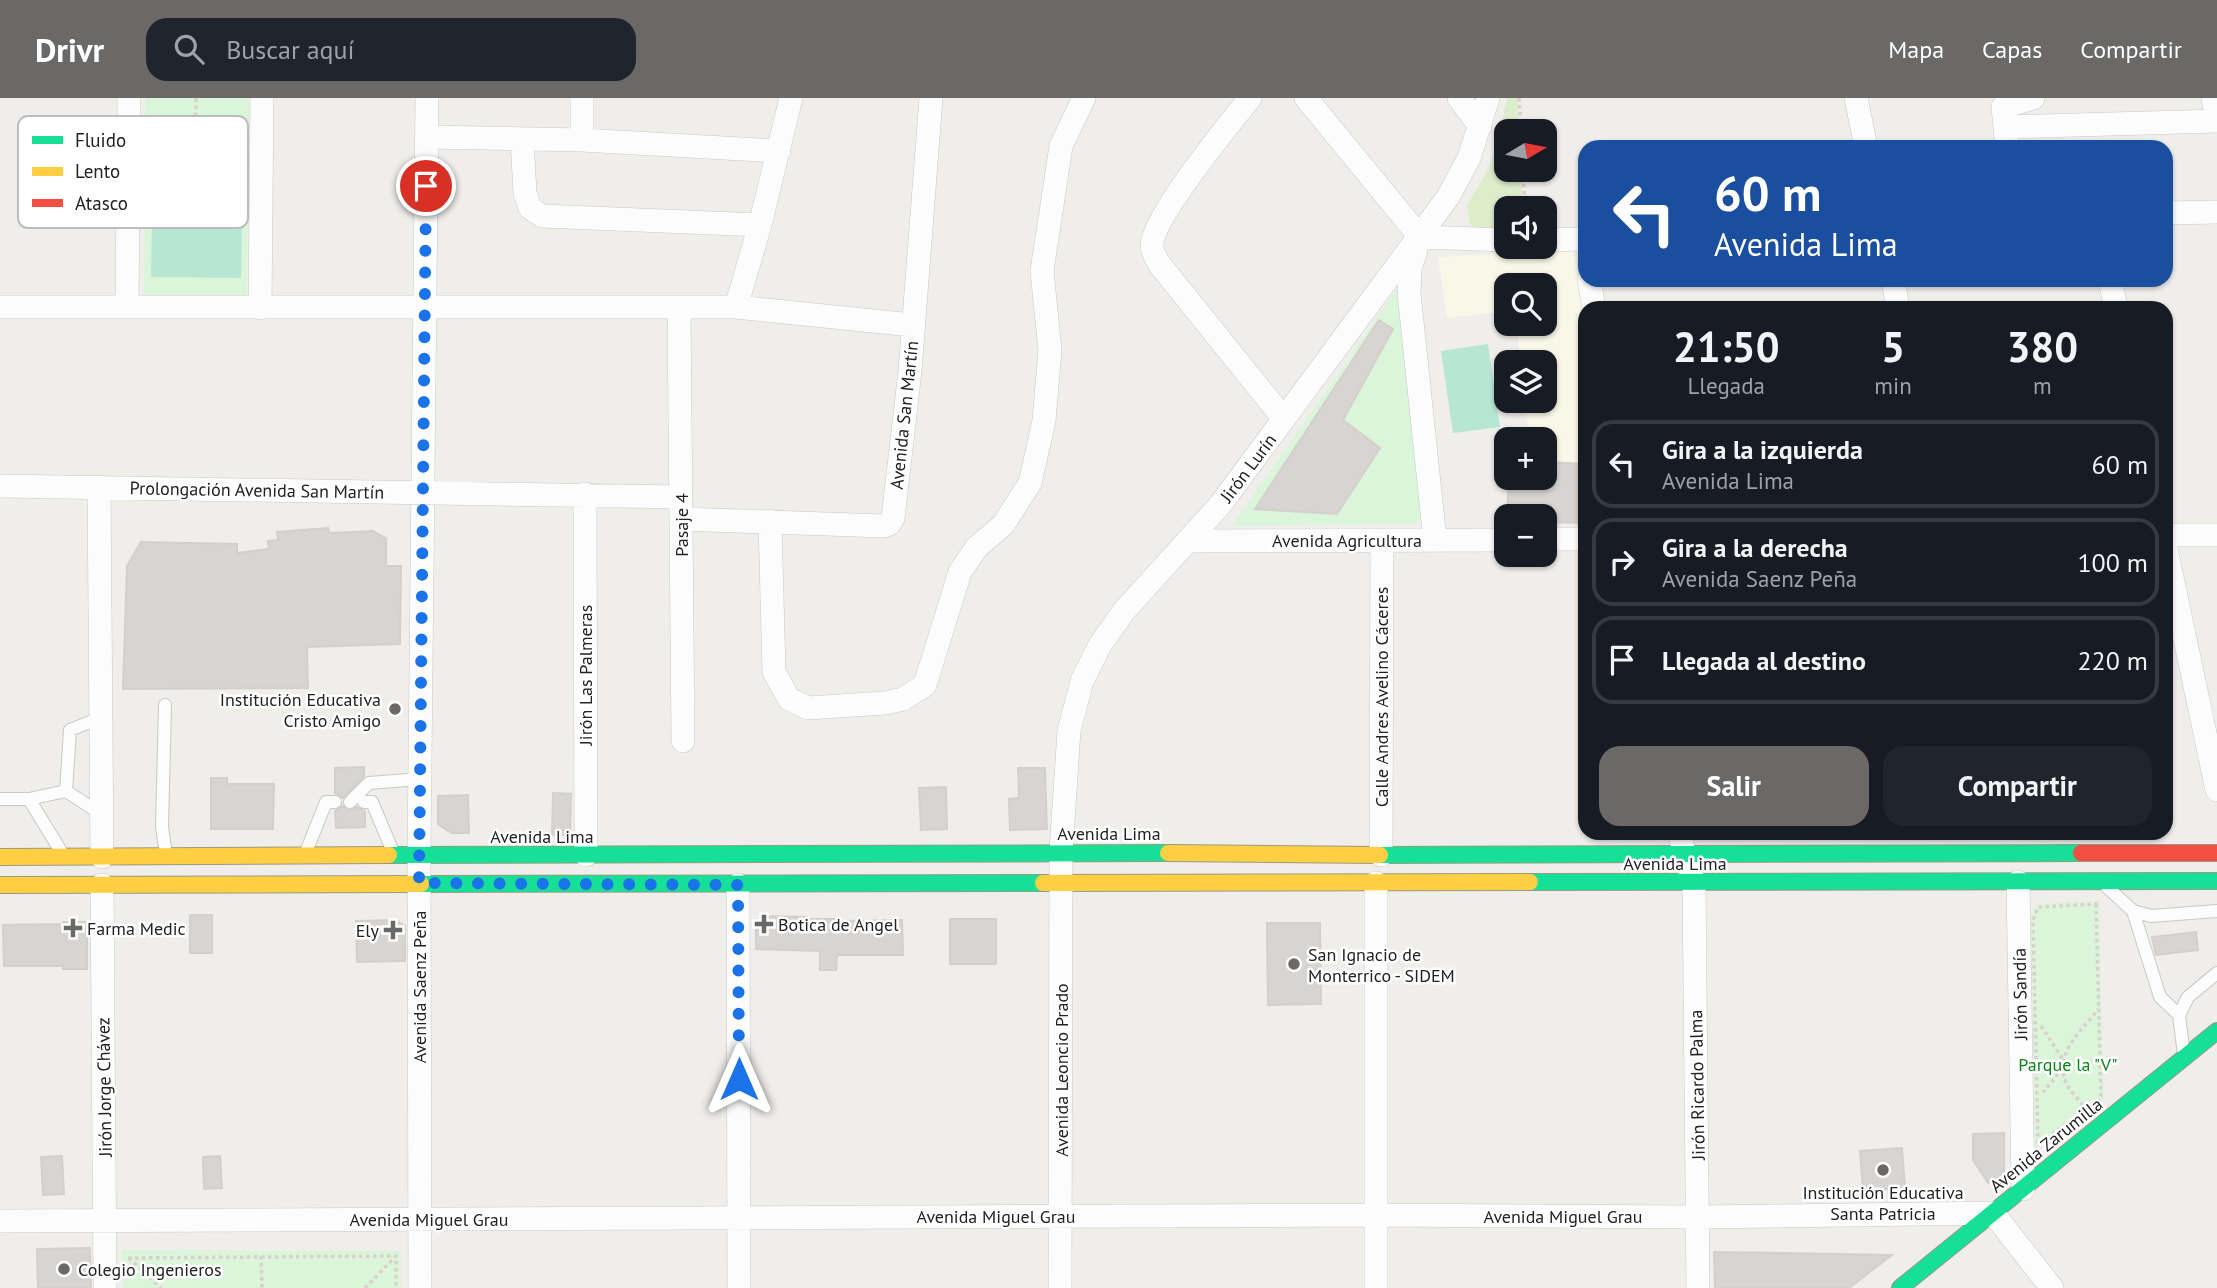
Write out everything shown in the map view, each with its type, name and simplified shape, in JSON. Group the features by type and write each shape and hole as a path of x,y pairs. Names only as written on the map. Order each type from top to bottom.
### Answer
{"main road":[{"name":"Avenida Lima","path":"0,857 1061,852 1381,855 1682,844 2002,843 2217,853"},
{"name":"Avenida Lima","path":"0,885 2217,881"},
{"name":"Avenida Zarumilla","path":"1900,1288 2217,1031"}],"street":[{"path":"129,98 129,116"},
{"path":"260,308 261,98"},
{"name":"Avenida Saenz Peña","path":"419,1288 419,855 427,98"},
{"path":"582,98 582,140"},
{"path":"736,307 760,225 791,98"},
{"name":"Avenida San Martín","path":"681,508 769,521 883,526 890,524 902,451 931,98"},
{"path":"769,521 774,671 789,699 808,708 885,703 903,699 925,685 960,572 977,547 1003,525 1030,483 1044,421 1050,350 1042,271 1061,146 1084,98"},
{"path":"1250,98 1197,166 1155,228 1152,247 1160,265 1284,419"},
{"path":"1306,98 1420,237 1494,240"},
{"path":"1459,98 1480,126"},
{"name":"Jirón Lurín","path":"1061,852 1069,731 1082,681 1100,645 1124,611 1220,505 1420,237 1448,197 1469,158 1488,98"},
{"path":"1856,98 1865,140"},
{"path":"2033,98 2003,107 2006,137 2217,121 2213,98"},
{"path":"426,137 582,140 779,151"},
{"path":"522,139 525,193 530,208 542,216 760,225"},
{"path":"2173,213 2217,212"},
{"path":"127,307 128,228"},
{"path":"1420,237 1409,269 1409,293 1435,540"},
{"path":"1557,242 1578,244"},
{"path":"0,307 736,307 912,325"},
{"name":"Pasaje 4","path":"679,309 683,741"},
{"name":"Prolongación Avenida San Martín","path":"0,486 585,494 681,508"},
{"path":"99,488 102,857"},
{"name":"Jirón Las Palmeras","path":"585,494 586,855"},
{"path":"2173,535 2217,535"},
{"path":"1557,540 1578,539"},
{"name":"Calle Andres Avelino Cáceres","path":"1381,855 1382,540"},
{"name":"Avenida Agricultura","path":"1187,541 1494,540"},
{"path":"2173,582 2217,790"},
{"name":"Jirón Ricardo Palma","path":"1682,844 1694,883 1698,1288"},
{"name":"Avenida Leoncio Prado","path":"1060,1288 1061,852"},
{"name":"Jirón Sandía","path":"2018,882 2023,1189"},
{"path":"1376,883 1376,1288"},
{"name":"Jirón Jorge Chávez","path":"102,885 106,1288"},
{"path":"738,885 739,1288"},
{"path":"1993,1213 2052,1288"},
{"name":"Avenida Miguel Grau","path":"0,1221 1376,1214 1699,1217 1993,1213"}],"lane":[{"path":"165,705 162,827 166,856"},
{"path":"66,791 70,730 100,718"},
{"path":"350,802 369,783 420,779"},
{"path":"0,799 29,800 66,791 102,814"},
{"path":"29,800 64,857"},
{"path":"304,856 326,802 335,802"},
{"path":"365,802 372,802 394,855"},
{"path":"2102,881 2133,911 2161,997 2179,1015"},
{"path":"2133,911 2151,916 2217,911"},
{"path":"2185,1057 2179,1015 2188,997 2217,973"}],"path":[{"path":"196,98 196,116"},
{"path":"1519,98 1520,119"},
{"path":"2096,904 2101,1100 2038,1144 2035,1019 2033,920 2038,907 2096,904"},
{"path":"2037,1096 2055,1078 2070,1045 2099,1009"},
{"path":"2035,1019 2052,1039 2064,1061 2064,1077 2068,1087 2087,1110"},
{"path":"365,1288 396,1256 419,1219"},
{"path":"261,1256 262,1288"},
{"path":"161,1288 128,1257 396,1256"},
{"path":"396,1256 396,1288"}],"shaded area":[{"path":"1574,250 1582,301 1578,301 1578,463 1557,462 1557,427 1528,427 1527,413 1557,413 1557,350 1519,350 1518,336 1557,336 1557,273 1494,273 1494,313 1447,318 1438,257 1494,254 1494,259 1557,259 1557,251"}],"green space":[{"path":"145,98 249,98 248,199 248,116 145,116"},
{"path":"1507,98 1518,98 1519,119 1503,119"},
{"path":"1494,152 1494,182 1522,182 1522,196 1494,196 1494,228 1479,230 1470,224 1467,205 1485,175"},
{"path":"144,228 248,228 247,300 144,299"},
{"path":"152,228 242,228 241,278 151,277"},
{"path":"1402,282 1424,519 1413,524 1232,526"},
{"path":"1488,344 1494,386 1494,413 1498,413 1500,427 1453,433 1441,351"},
{"name":"Parque la \"V\"","path":"2099,901 2104,1101 2035,1149 2030,919 2036,904"},
{"path":"121,1250 400,1251 401,1288 122,1288"}],"building":[{"path":"1379,320 1393,329 1343,420 1380,448 1337,514 1255,509"},
{"path":"1557,463 1578,464 1578,523 1557,522 1557,504 1508,504 1508,490 1557,490"},
{"path":"328,528 329,533 373,531 386,538 386,566 401,566 400,644 307,647 308,688 123,689 127,566 141,542 237,544 237,553 269,549 268,541 278,540 277,532"},
{"path":"364,767 364,776 343,798 335,793 335,768"},
{"path":"1018,768 1045,768 1047,829 1010,830 1009,799 1019,798"},
{"path":"211,778 227,778 227,784 274,784 273,829 211,829"},
{"path":"946,787 947,829 921,830 919,788"},
{"path":"553,793 571,794 570,835 552,835"},
{"path":"468,795 469,833 451,833 438,824 438,796"},
{"path":"343,806 348,811 357,807 365,811 365,827 336,828 335,811"},
{"path":"190,915 212,915 212,953 190,953"},
{"path":"763,916 837,921 902,920 903,955 837,955 836,970 820,970 820,951 756,949 756,924"},
{"path":"950,919 996,919 996,964 950,964"},
{"path":"396,920 405,926 405,961 357,962 356,921"},
{"path":"87,922 87,969 63,969 63,966 4,966 3,925"},
{"name":"San Ignacio de Monterrico - SIDEM","path":"1267,923 1320,923 1321,1004 1268,1005"},
{"path":"2196,932 2198,950 2156,955 2152,937"},
{"path":"2004,1133 2004,1173 1988,1183 1973,1160 1973,1134"},
{"name":"Institución Educativa Santa Patricia","path":"1902,1148 1905,1188 1863,1191 1860,1151"},
{"path":"62,1156 64,1194 43,1195 41,1157"},
{"path":"220,1156 222,1188 204,1189 203,1157"},
{"name":"Colegio Ingenieros","path":"90,1248 91,1288 38,1288 37,1249"},
{"path":"1714,1252 1892,1255 1849,1288 1715,1288"}],"traffic: fast":[{"path":"389,855 1168,853"},
{"path":"1380,855 2081,853"},
{"path":"1530,882 2217,881"},
{"path":"421,884 1043,883"},
{"path":"1900,1288 2217,1031"}],"traffic: slow":[{"path":"1168,853 1380,855"},
{"path":"0,857 389,855"},
{"path":"1043,883 1530,882"},
{"path":"0,885 421,884"}],"traffic: jam":[{"path":"2081,853 2217,853"}],"place":[{"name":"Institución Educativa Cristo Amigo","path":"395,709"},
{"name":"Botica de Angel","path":"764,924"},
{"name":"Farma Medic","path":"73,928"},
{"name":"Ely","path":"393,930"},
{"name":"San Ignacio de Monterrico - SIDEM","path":"1294,964"},
{"name":"Institución Educativa Santa Patricia","path":"1883,1170"},
{"name":"Colegio Ingenieros","path":"64,1269"}],"route":[{"path":"426,186 419,883 738,885 739,1079"}]}
